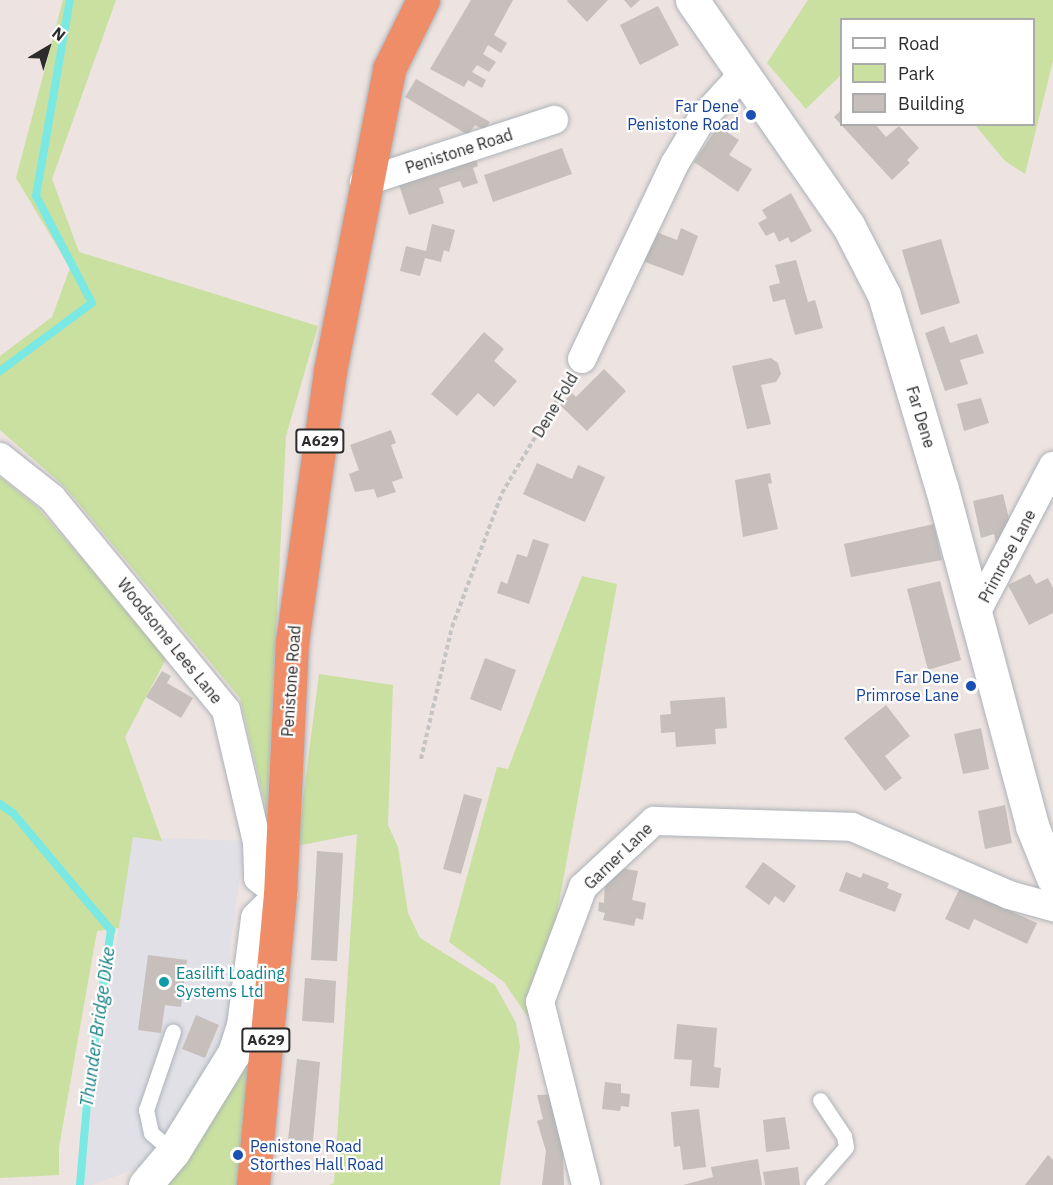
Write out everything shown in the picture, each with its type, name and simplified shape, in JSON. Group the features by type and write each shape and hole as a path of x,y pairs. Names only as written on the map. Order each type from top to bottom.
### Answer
{"highway":[{"name":"Penistone Road","path":"253,1185 280,895 292,642 330,371 364,182 388,69 423,0"}],"street":[{"name":"Far Dene","path":"692,0 848,225 884,295 976,613 1032,826 1053,878"},
{"name":"Dene Fold","path":"582,359 674,165 701,120 742,75"},
{"name":"Penistone Road","path":"364,182 554,120"},
{"name":"Woodsome Lees Lane","path":"0,457 52,498 226,710 257,842 258,878 280,895"},
{"name":"Primrose Lane","path":"976,613 1045,501 1053,466"},
{"name":"Garner Lane","path":"586,1185 540,1002 583,886 654,821 852,827 1009,895 1053,906"},
{"path":"145,1185 173,1152 234,1053 243,1026 257,918 280,895"}],"lane":[{"path":"173,1031 146,1110 151,1133 173,1152"},
{"path":"813,1185 846,1147 844,1136 820,1100"}],"path":[{"name":"Dene Fold","path":"421,759 452,627 502,494 582,359"}],"shaded area":[{"path":"133,837 245,841 230,948 230,1034 154,1162 92,1185 78,1185"}],"green space":[{"path":"63,0 116,0 52,179 79,252 318,326 286,436 267,812 240,698 65,487 0,430 0,356 52,317 70,268 16,178"},
{"path":"808,0 1053,0 1053,61 1025,174 1005,161 976,126 1035,126 1035,18 840,18 840,76 806,109 767,63"},
{"path":"0,477 37,507 167,657 125,737 162,841 133,837 119,928 97,931 59,1147 59,1175 0,1178"},
{"path":"582,576 617,584 536,1029 504,982 449,942 497,767 508,769"},
{"path":"319,674 393,685 388,825 398,847 408,913 420,938 495,985 516,1023 520,1046 500,1185 329,1185 334,1183 357,834 297,846"},
{"path":"254,1034 239,1185 167,1185 247,1056"}],"building":[{"path":"471,0 513,0 494,35 507,43 501,53 488,45 483,54 496,62 489,72 477,65 472,72 486,80 482,88 468,80 464,87 430,69"},
{"path":"568,0 608,0 587,22 567,1"},
{"path":"624,0 640,0 631,8"},
{"path":"658,6 679,45 640,65 620,25"},
{"path":"416,79 490,122 484,130 475,125 468,135 405,97"},
{"path":"840,111 840,124 834,117"},
{"path":"718,126 739,140 729,155 752,169 738,192 694,162"},
{"path":"842,126 877,126 886,137 899,126 919,148 907,160 910,163 892,180"},
{"path":"562,148 572,174 493,202 484,175"},
{"path":"474,153 478,166 473,168 478,183 463,188 460,181 439,188 444,203 409,215 397,179"},
{"path":"791,193 812,231 791,243 788,237 779,242 774,232 766,236 758,223 767,218 762,210"},
{"path":"432,224 455,230 449,252 444,250 441,262 425,258 420,276 400,271 406,246 426,251"},
{"path":"646,228 677,240 681,228 698,236 683,276 634,258"},
{"path":"941,239 960,303 921,315 902,250"},
{"path":"796,260 808,302 815,300 823,328 795,335 785,299 773,302 769,286 780,283 775,265"},
{"path":"944,326 950,343 977,334 984,353 960,360 968,384 945,391 925,333"},
{"path":"484,332 504,349 494,361 517,381 494,407 478,393 457,416 431,394"},
{"path":"771,358 778,363 781,374 776,382 761,385 771,424 747,429 732,366"},
{"path":"604,369 626,391 587,431 560,405 572,393 576,397"},
{"path":"981,398 989,423 964,431 957,404"},
{"path":"391,430 396,443 391,445 403,478 392,482 396,492 377,498 374,489 355,492 349,474 359,470 350,445"},
{"path":"537,463 572,479 578,465 605,477 585,522 523,494"},
{"path":"770,473 772,483 768,484 778,529 743,537 735,480"},
{"path":"1003,494 1011,527 999,554 994,534 981,538 973,501"},
{"path":"934,524 942,560 851,577 844,544"},
{"path":"533,539 549,544 529,604 497,593 501,581 507,584 517,554 527,557"},
{"path":"1030,574 1036,584 1048,578 1053,588 1053,613 1029,625 1008,585"},
{"path":"940,581 961,660 928,670 907,589"},
{"path":"485,658 516,670 501,711 470,699"},
{"path":"162,671 171,676 167,683 193,698 181,718 146,697"},
{"path":"725,697 727,728 715,729 716,744 676,747 675,732 661,733 660,715 671,714 670,701"},
{"path":"886,705 910,736 885,756 902,778 885,791 844,738"},
{"path":"981,728 989,769 963,774 954,734"},
{"path":"464,794 482,799 461,874 443,869"},
{"path":"1005,805 1012,843 985,849 978,811"},
{"path":"317,851 343,853 337,961 311,960"},
{"path":"763,862 796,886 784,903 775,896 769,905 745,887"},
{"path":"615,867 638,871 632,900 646,903 643,920 636,918 634,926 603,920 605,913 598,911 599,902 604,903 605,878"},
{"path":"846,872 861,878 863,873 889,883 887,888 902,894 895,912 839,891"},
{"path":"960,888 1037,923 1027,944 974,919 969,930 945,919"},
{"name":"Easilift Loading Systems Ltd","path":"148,955 187,960 181,1007 165,1005 161,1033 138,1030"},
{"path":"305,978 336,981 334,1023 302,1021"},
{"path":"196,1015 219,1025 205,1058 182,1049"},
{"path":"677,1024 717,1028 714,1067 721,1068 719,1088 690,1086 692,1060 674,1059"},
{"path":"297,1059 320,1062 313,1141 288,1140"},
{"path":"605,1082 621,1084 621,1093 630,1094 629,1107 621,1106 620,1111 602,1109"},
{"path":"561,1094 564,1185 542,1185 546,1151 537,1121 543,1119 537,1095"},
{"path":"699,1109 706,1167 683,1170 680,1146 674,1147 671,1112"},
{"path":"785,1117 790,1149 766,1152 763,1120"},
{"path":"1048,1155 1053,1160 1053,1185 1025,1185"},
{"path":"758,1159 762,1185 683,1185 713,1177 711,1167"},
{"path":"798,1167 800,1185 765,1185 763,1172"}],"waterway":[{"name":"Thunder Bridge Dike","path":"0,371 92,303 36,196 70,0"},
{"name":"Thunder Bridge Dike","path":"0,804 13,813 111,930 89,1080 80,1185"}],"place":[{"name":"Far Dene Penistone Road","path":"751,115"},
{"name":"Far Dene Primrose Lane","path":"971,686"},
{"name":"Easilift Loading Systems Ltd","path":"164,982"},
{"name":"Penistone Road Storthes Hall Road","path":"238,1155"}]}
